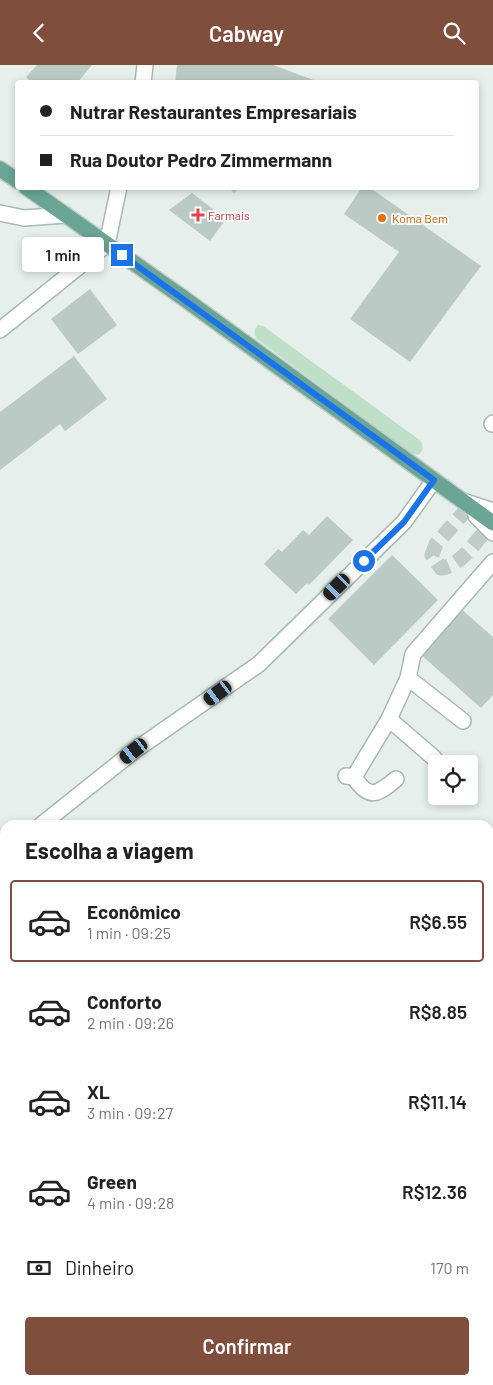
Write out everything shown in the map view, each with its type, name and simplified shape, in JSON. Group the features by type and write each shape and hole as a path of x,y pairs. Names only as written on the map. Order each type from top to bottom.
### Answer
{"main road":[{"path":"0,169 15,179"},
{"path":"30,190 493,523"}],"street":[{"path":"144,80 146,65"},
{"path":"0,330 107,244 118,190"},
{"path":"0,213 24,218 66,215"},
{"path":"47,820 134,751 259,665 404,522 434,480"},
{"path":"461,501 493,511"},
{"path":"461,501 493,533"},
{"path":"396,779 384,789 370,793 362,789 350,776 390,719 408,678 413,654 493,562"},
{"path":"408,678 463,721"},
{"path":"390,719 431,755"}],"green space":[{"path":"258,325 263,326 421,441 423,449 419,455 410,453 257,339 255,328"}],"building":[{"path":"37,65 92,65 80,80 29,80 26,77"},
{"path":"177,65 273,65 314,80 175,80"},
{"path":"360,190 373,190 481,266 410,362 350,319 399,252 344,214"},
{"name":"Farmais","path":"192,193 226,219 210,241 169,210"},
{"path":"90,289 117,325 78,354 51,319"},
{"path":"74,356 107,399 65,431 60,424 0,470 0,412"},
{"path":"327,516 353,540 309,585 307,583 296,594 264,564 278,549 282,552 303,530 309,535"},
{"path":"392,555 438,600 374,665 328,619"},
{"path":"460,608 493,637 493,695 481,708 420,654"}],"tunnel":[{"path":"468,508 436,544 432,555 441,568 455,563 461,558 488,528"}],"place":[{"name":"Farmais","path":"198,215"},
{"name":"Koma Bem","path":"382,218"}],"route":[{"path":"122,255 434,480 404,522 364,561"}]}
